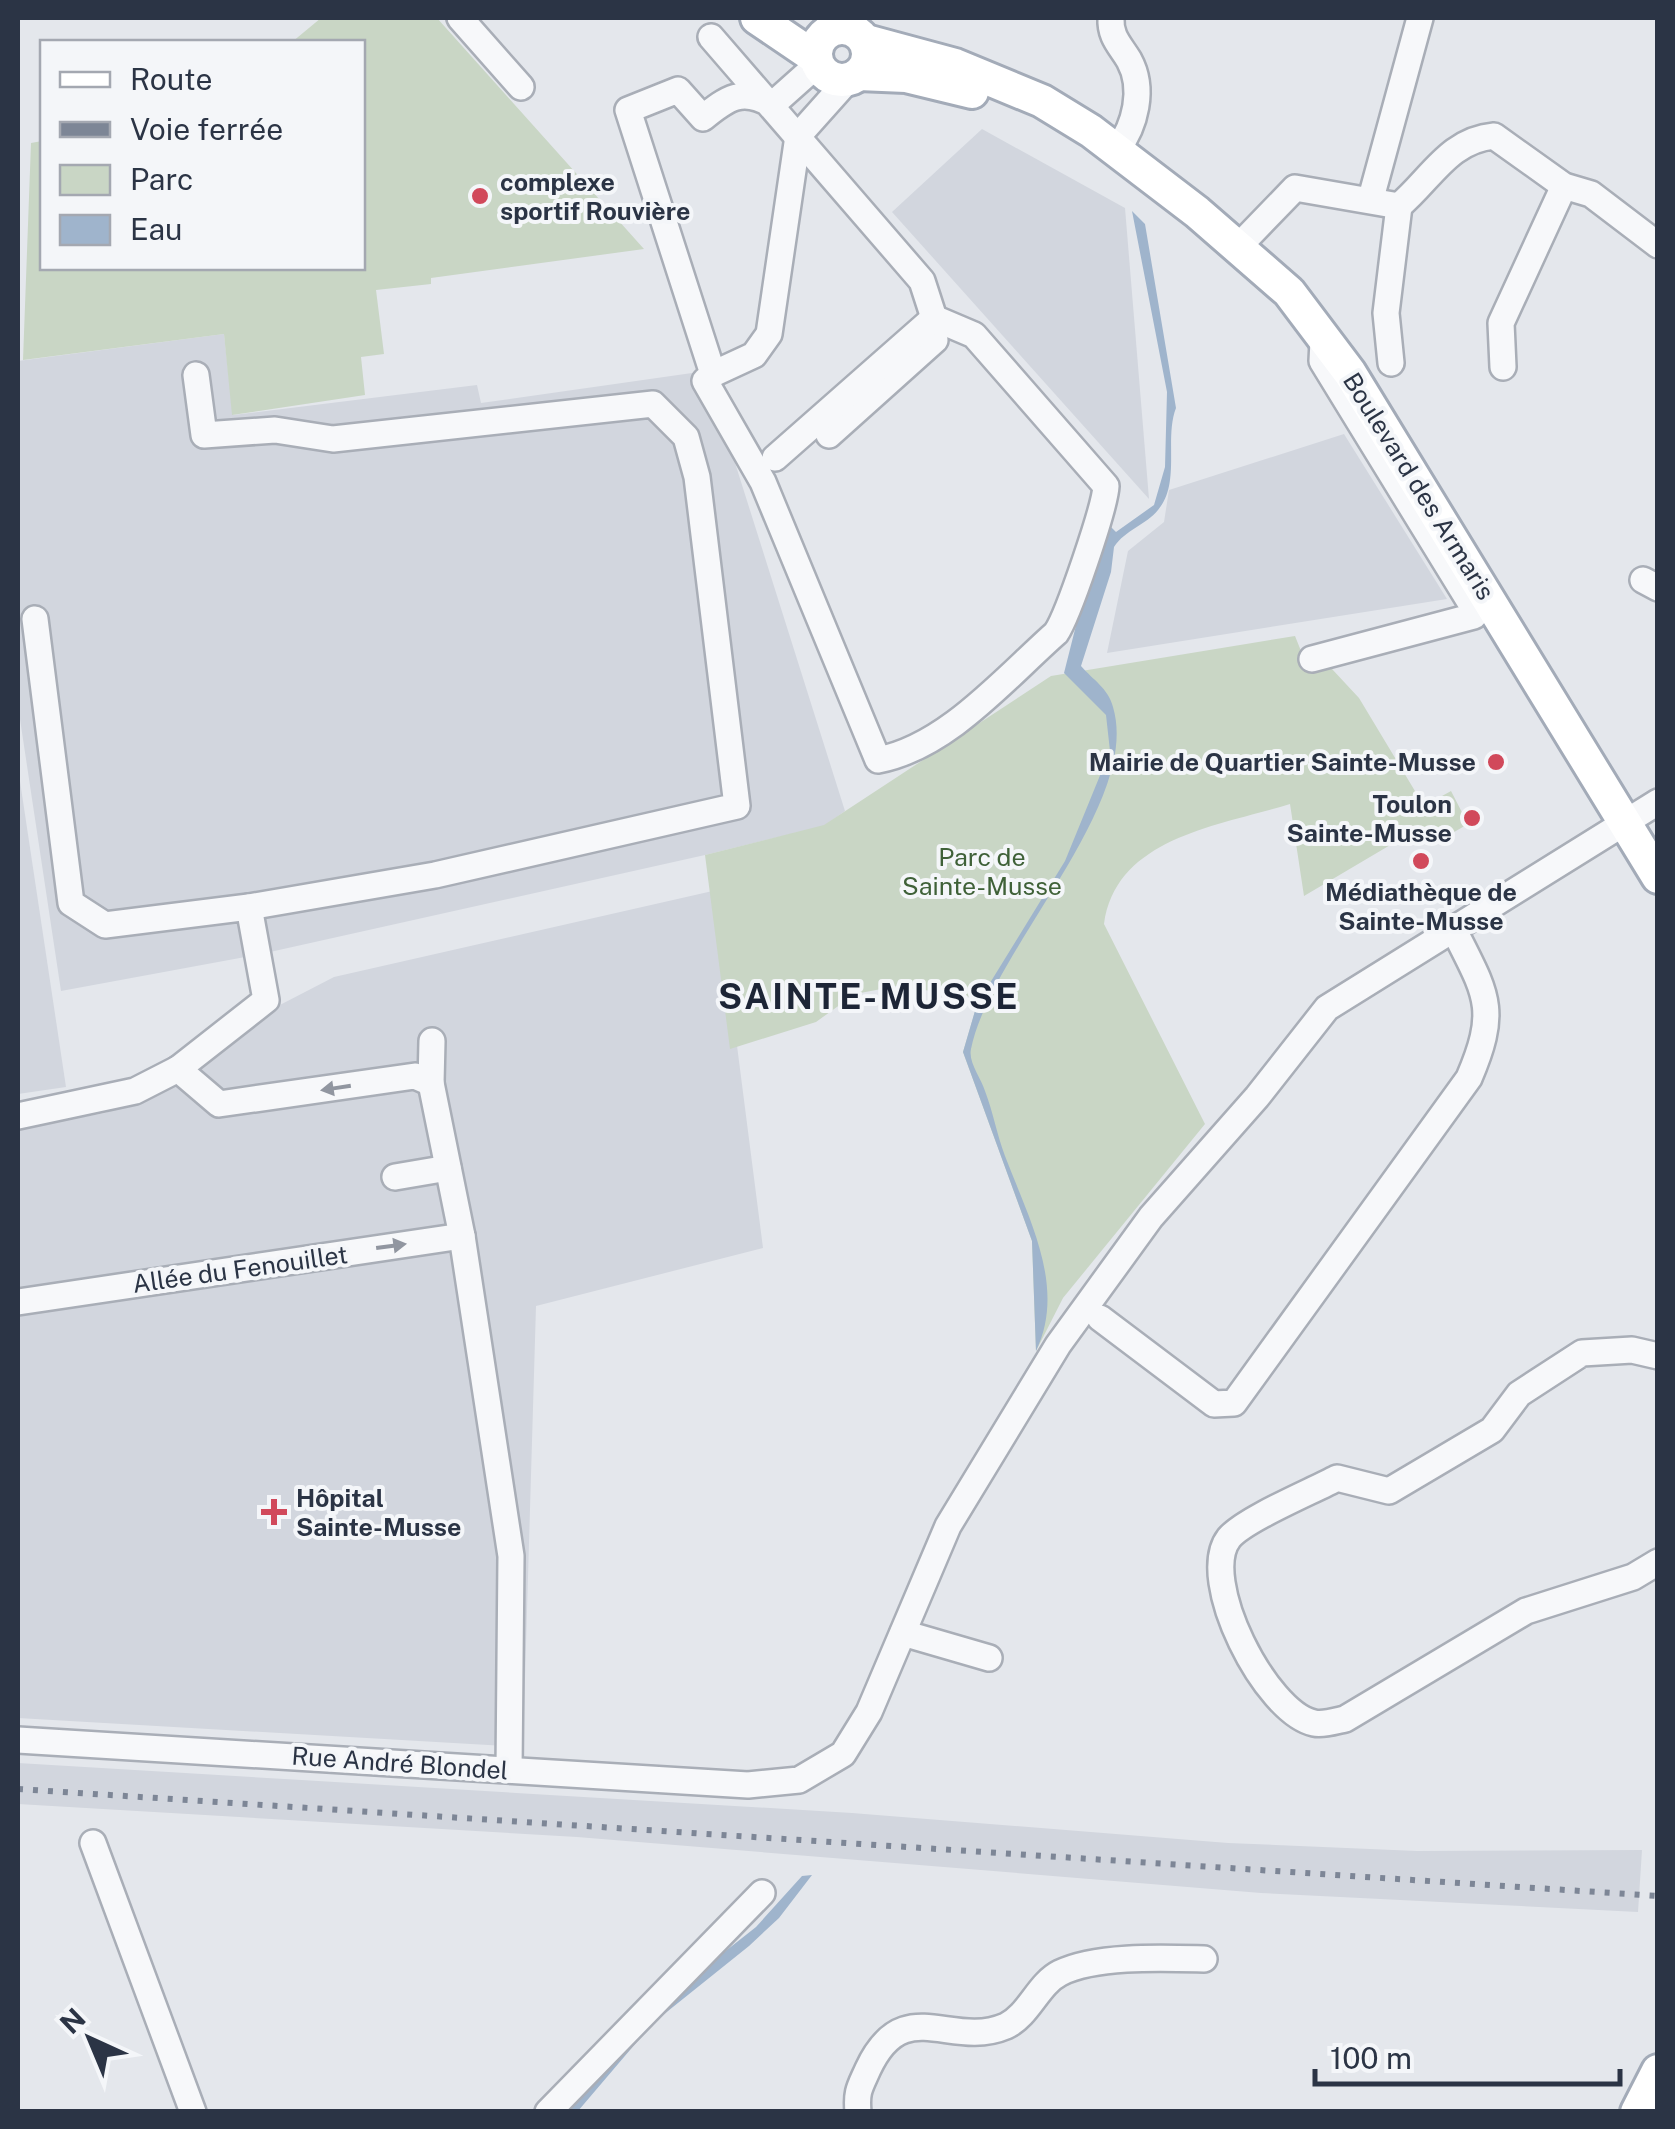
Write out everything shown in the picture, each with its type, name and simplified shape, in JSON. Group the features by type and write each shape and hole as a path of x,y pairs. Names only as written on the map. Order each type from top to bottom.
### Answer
{"main road":[{"name":"Boulevard des Armaris","path":"757,18 955,65 1013,87 1117,150 1289,292 1327,338 1658,876"},
{"path":"833,37 868,56 853,77"},
{"name":"Boulevard des Armaris","path":"853,77 906,76 996,99 1117,150"},
{"path":"1637,2112 1658,2071"},
{"path":"1646,2112 1658,2108"}],"street":[{"path":"460,18 521,87"},
{"path":"1111,18 1114,39 1131,63 1136,80 1134,123 1117,150"},
{"path":"1372,198 1420,18"},
{"path":"711,37 772,105 798,136 922,280 942,322 974,335 1091,464 1106,486 1106,506 1076,577 1068,617 1056,633 948,726 898,756 878,760 763,482 705,382 713,374 754,355 769,334 798,136 853,77"},
{"path":"772,105 833,37"},
{"path":"713,374 628,110 678,90 703,118 737,94 754,94 772,105"},
{"path":"1391,363 1386,313 1399,206 1450,152 1472,138 1494,136 1564,186 1591,194 1658,245"},
{"path":"1503,367 1501,323 1564,186"},
{"path":"1238,247 1295,188 1372,198 1399,206"},
{"path":"829,435 942,322"},
{"path":"775,458 942,322"},
{"path":"1312,659 1474,616 1473,607 1322,361 1320,343 1327,338"},
{"path":"34,619 71,904 105,925 250,907 435,875 738,806 697,476 686,437 653,404 333,439 275,430 204,435 196,375"},
{"path":"989,1658 903,1633 948,1526 1058,1345 1151,1216 1258,1097 1328,1008 1658,802"},
{"path":"18,1116 136,1091 178,1069 266,1000 250,907"},
{"path":"1100,1318 1214,1404 1234,1402 1469,1078 1488,1028 1486,994 1454,930"},
{"path":"432,1041 431,1083 462,1236 512,1556 509,1770"},
{"path":"178,1069 218,1104 415,1076 431,1083"},
{"path":"402,1182 449,1173"},
{"name":"Allée du Fenouillet","path":"18,1302 462,1236"},
{"path":"1658,1356 1632,1350 1582,1354 1518,1394 1492,1430 1389,1491 1336,1478 1270,1512 1229,1538 1218,1572 1244,1653 1290,1711 1316,1724 1345,1719 1526,1610 1633,1576 1658,1562"},
{"name":"Rue André Blondel","path":"18,1740 782,1784 811,1776 843,1754 869,1712 903,1633"},
{"path":"93,1843 193,2112"},
{"path":"548,2112 762,1894"},
{"path":"858,2112 856,2087 884,2039 902,2030 922,2026 990,2031 1010,2024 1059,1973 1128,1960 1204,1959"},
{"path":"866,2072 874,2112"}],"shaded area":[{"path":"982,129 1125,208 1149,499 892,212"},
{"path":"224,334 233,415 477,385 481,403 706,371 845,811 824,826 705,855 261,954 61,991 18,706 18,361"},
{"path":"1344,434 1447,599 1107,653 1128,551 1164,522 1169,490"},
{"path":"18,768 66,1087 18,1094"},
{"name":"Hôpital Sainte-Musse","path":"717,890 763,1248 536,1306 523,1747 18,1718 18,1129 105,1113 143,1099 276,1007 334,977"},
{"path":"18,1763 852,1813 1228,1843 1417,1851 1642,1850 1638,1912 1261,1893 577,1837 18,1804"}],"green space":[{"name":"complexe sportif Rouvière","path":"321,18 437,18 644,249 431,278 431,284 376,290 384,354 361,357 365,395 232,415 224,334 23,360 31,143 40,141 40,270 365,270 365,40 294,40"},
{"name":"Parc de Sainte-Musse","path":"1295,636 1309,671 1332,669 1359,698 1424,806 1451,791 1468,824 1430,846 1419,828 1304,896 1290,804 1175,840 1149,854 1128,872 1113,895 1104,924 1205,1124 1063,1298 1036,1351 1032,1241 963,1052 979,998 897,986 855,994 816,1022 730,1049 705,855 824,825 1051,676"}],"water":[{"path":"1132,211 1145,224 1176,408 1169,487 1158,510 1114,547 1111,572 1081,666 1104,689 1113,707 1116,746 1106,788 1086,832 984,1010 971,1049 973,1065 1041,1252 1047,1302 1045,1327 1036,1351 1032,1241 963,1052 977,1004 1065,861 1110,751 1106,715 1064,673 1092,562 1110,526 1116,532 1154,505 1165,467 1167,392"},
{"path":"812,1875 779,1918 749,1946 653,2023 578,2111 564,2112 666,1998 756,1927 802,1876"}],"railway":[{"path":"18,1789 1658,1896"}],"place":[{"name":"complexe sportif Rouvière","path":"480,196"},
{"name":"Mairie de Quartier Sainte-Musse","path":"1496,762"},
{"name":"Toulon Sainte-Musse","path":"1472,818"},
{"name":"Médiathèque de Sainte-Musse","path":"1421,861"},
{"name":"Hôpital Sainte-Musse","path":"274,1512"}],"district":[{"name":"SAINTE-MUSSE","path":"869,997"}]}
